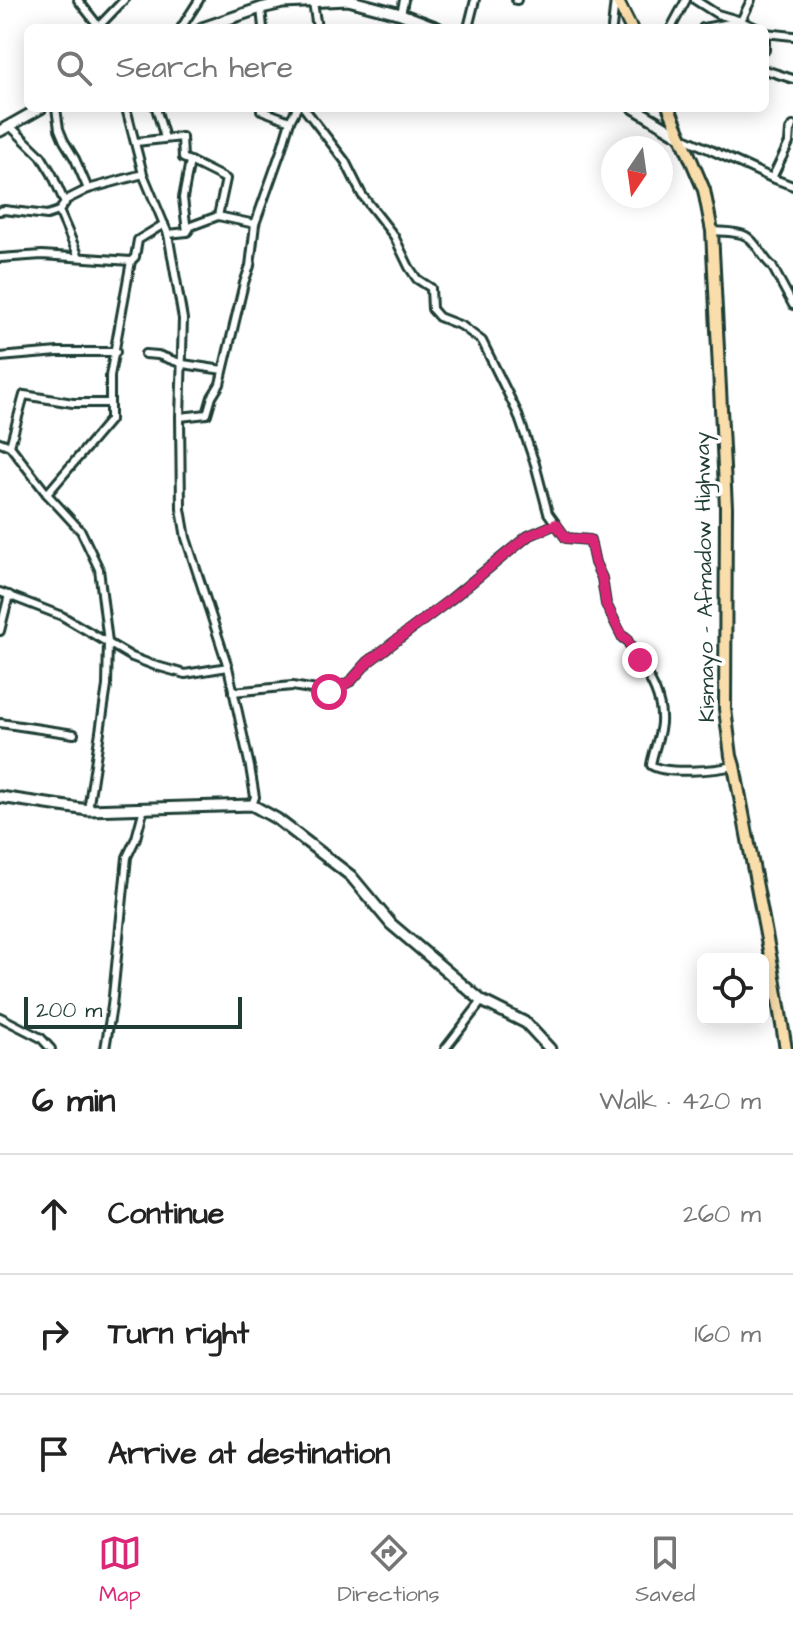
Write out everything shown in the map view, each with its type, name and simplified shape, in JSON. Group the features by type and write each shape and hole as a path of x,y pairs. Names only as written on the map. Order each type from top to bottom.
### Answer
{"main road":[{"path":"616,0 629,24"},
{"name":"Kismayo - Afmadow Highway","path":"671,112 704,190 712,231 726,507 725,709 786,1049"}],"street":[{"path":"78,0 97,24"},
{"path":"102,24 124,0"},
{"path":"184,24 197,3 185,0"},
{"path":"214,24 283,3 348,0 427,24"},
{"path":"401,14 404,0"},
{"path":"469,24 475,0"},
{"path":"613,24 616,0"},
{"path":"674,24 686,0"},
{"path":"695,0 717,14 747,24"},
{"path":"741,21 751,0"},
{"path":"313,2 316,24"},
{"path":"261,8 263,24"},
{"path":"725,24 741,21"},
{"path":"769,33 793,36"},
{"path":"769,71 793,79"},
{"path":"0,210 47,215 59,211 65,203 41,156 4,128 34,112"},
{"path":"57,112 59,129 88,189"},
{"path":"127,112 143,174 168,234 183,319 181,509 186,538 228,667 250,767 255,797 252,805"},
{"path":"157,112 165,138"},
{"path":"265,112 290,121"},
{"path":"180,417 207,414 220,384 250,266 255,224 295,112"},
{"path":"307,112 345,161 362,195 394,236 417,279 431,288 432,309 439,317 462,326 482,341 511,398 535,464 548,513 566,538 590,540 602,578 606,604 658,694 661,719 651,765 656,769 687,770 734,766"},
{"path":"641,112 682,137 793,186"},
{"path":"772,178 789,143 793,126"},
{"path":"136,142 182,137 183,158 226,179 218,216"},
{"path":"187,232 183,198 190,161"},
{"path":"64,201 88,189 143,174"},
{"path":"59,211 79,257"},
{"path":"187,232 191,226 218,216 255,224"},
{"path":"47,494 110,420 110,376 131,261 135,257 138,240 164,224"},
{"path":"712,231 743,234 749,238 772,266 793,305"},
{"path":"168,234 187,232"},
{"path":"0,258 42,255 131,261"},
{"path":"0,357 58,352 116,352"},
{"path":"145,354 223,370"},
{"path":"10,446 24,395 73,403 109,403"},
{"path":"0,442 10,446 81,531 99,569 108,642 107,686 88,810"},
{"path":"233,692 292,686 329,692 351,681 368,662 528,536 556,524"},
{"path":"0,592 62,616 132,657 185,674 228,667"},
{"path":"0,631 9,595"},
{"path":"0,723 74,734"},
{"path":"0,797 88,810 252,805 277,819 351,876 391,924 482,1001 526,1023 550,1049"},
{"path":"105,1049 127,857 144,808"},
{"path":"445,1049 482,1001"},
{"path":"0,1017 41,1038 51,1049"}],"route":[{"path":"329,692 351,681 368,662 528,536 556,524 566,538 590,540 602,578 606,604 623,638 640,660"}]}
